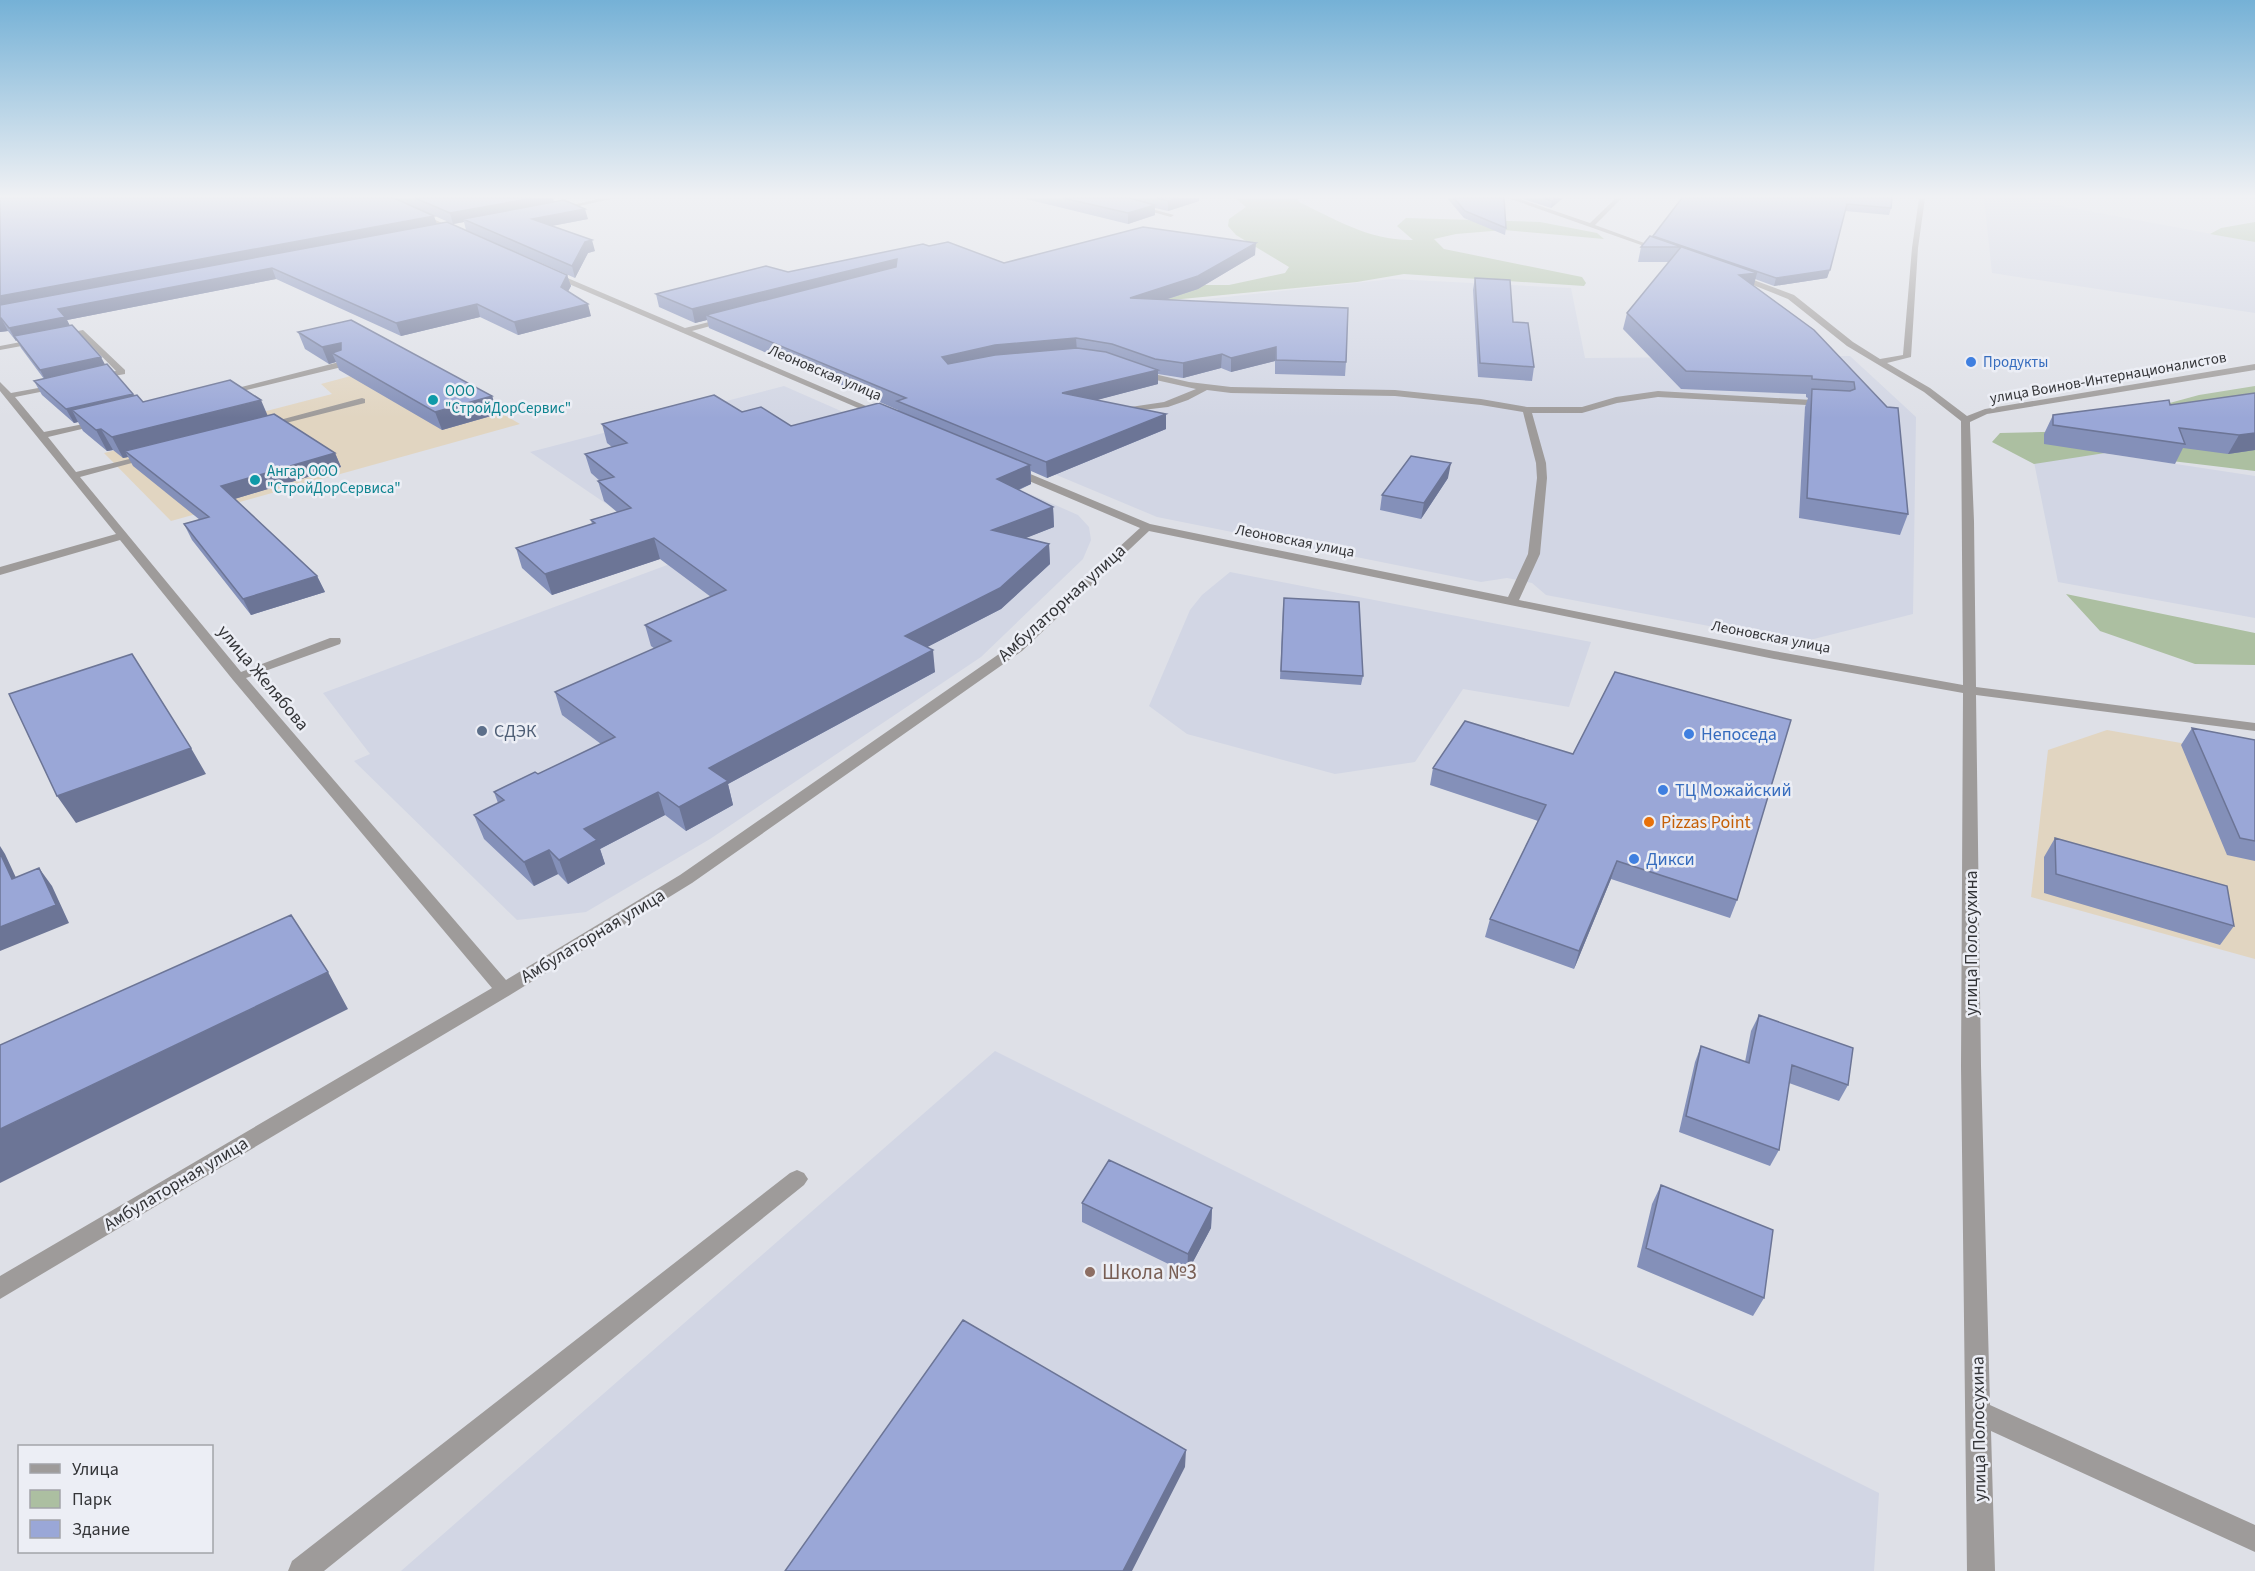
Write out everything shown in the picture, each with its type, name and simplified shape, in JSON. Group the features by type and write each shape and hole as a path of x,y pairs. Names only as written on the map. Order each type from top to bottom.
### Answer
{"street":[{"name":"Леоновская улица","path":"547,271 888,417"},
{"path":"1881,361 1907,357 1913,271"},
{"path":"1726,273 1791,297 1851,344 1943,401 1966,420"},
{"path":"682,331 738,316"},
{"path":"0,348 83,332 122,372 88,379"},
{"path":"215,394 343,364"},
{"name":"улица Воинов-Интернационалистов","path":"1966,420 1985,412 2255,367"},
{"path":"1133,371 1152,378 1205,387 1293,393 1395,393 1481,402 1527,410 1582,410 1616,400 1658,394 1832,403"},
{"path":"4,390 65,384"},
{"path":"1109,412 1164,406 1189,398 1205,387"},
{"name":"улица Желябова","path":"4,390 237,677 504,990"},
{"path":"258,427 362,401"},
{"path":"1512,602 1534,554 1542,478 1541,463 1527,410"},
{"path":"41,436 111,419"},
{"name":"улица Полосухина","path":"1966,420 1970,521 1971,1054 1981,1571"},
{"path":"75,475 166,451"},
{"name":"Леоновская улица","path":"1006,467 1147,526 1512,602 1774,655 1971,690 2255,727"},
{"name":"Амбулаторная улица","path":"0,1288 504,990 686,879 1017,648 1147,526"},
{"path":"0,571 122,536"},
{"path":"237,677 336,641"},
{"path":"302,1571 797,1179"},
{"path":"1978,1412 2255,1539"}],"shaded area":[{"path":"2255,271 2255,313 1992,273"},
{"path":"1392,279 1571,288 1585,358 1850,356 1916,417 1913,614 1798,643 1546,595 1532,583 1507,578 1481,582 1157,517 813,373 975,324"},
{"path":"410,360 520,424 171,521 104,453 332,394 321,384"},
{"path":"784,386 1078,515 1089,527 1091,540 1083,559 981,657 710,839 586,912 517,920 354,761 370,754 323,693 686,558 530,452"},
{"path":"2030,442 2255,476 2255,618 2058,582"},
{"path":"1230,572 1591,642 1569,707 1463,689 1415,762 1335,774 1187,734 1149,706 1190,610 1202,595"},
{"path":"2107,730 2255,756 2255,959 2031,897 2048,750"},
{"name":"Школа №3","path":"995,1051 1879,1493 1874,1571 401,1571"}],"green space":[{"path":"1554,271 1582,277 1586,283 1584,286 1404,274 1357,282 1120,305 1182,285 1229,285 1285,273"},
{"path":"2255,386 2255,471 2105,453 2034,464 1992,442 2000,433 2081,431 2133,413 2199,395"},
{"path":"2066,594 2255,633 2255,665 2195,664 2100,631"}],"building":[{"path":"0,271 134,271 0,296"},
{"path":"181,271 255,271 58,309 65,317 9,328 0,318 0,305"},
{"path":"279,271 559,271 567,275 561,287 588,304 514,322 477,304 396,323"},
{"path":"745,271 847,271 692,309 656,294"},
{"path":"879,271 1206,271 1130,298 1348,308 1346,362 1276,360 1276,347 1231,358 1222,354 1183,363 1155,359 1112,344 1076,338 995,345 942,357 948,364 995,355 1077,348 1106,352 1158,370 1062,393 1166,414 1046,462 897,401 906,398 706,315"},
{"path":"1661,271 1757,273 1739,275 1814,330 1887,407 1898,408 1908,514 1807,498 1812,389 1850,391 1855,389 1854,382 1812,379 1812,376 1686,371 1627,313"},
{"path":"1756,271 1821,271 1776,278"},
{"path":"1475,278 1510,280 1513,322 1528,323 1534,367 1480,363"},
{"path":"351,320 492,396 435,412 332,353 341,350 341,343 322,347 298,332"},
{"path":"72,325 101,357 40,370 14,336"},
{"path":"107,364 133,394 66,409 34,381"},
{"path":"230,380 261,400 112,437 101,429 96,430 72,410 137,395 143,402"},
{"path":"2255,393 2255,433 2239,435 2179,428 2185,444 2053,425 2053,415 2169,400 2170,405"},
{"path":"714,395 742,412 761,407 791,426 879,403 1030,465 997,479 1053,507 992,530 1049,544 1000,588 905,636 933,650 709,768 728,781 679,807 658,792 584,829 597,840 559,860 549,850 524,862 474,815 504,800 494,792 535,772 538,774 615,737 555,692 671,641 645,625 726,590 654,538 545,574 516,548 595,523 591,520 631,508 598,481 614,477 585,454 627,443 602,424"},
{"path":"274,414 335,453 221,486 317,576 243,599 184,524 209,517 125,451"},
{"path":"1411,456 1451,463 1424,503 1382,495"},
{"path":"1284,598 1359,602 1363,676 1281,671"},
{"path":"132,654 191,748 57,796 9,694"},
{"path":"1615,672 1791,720 1737,900 1617,861 1579,951 1490,919 1546,805 1433,768 1465,721 1573,754"},
{"path":"2192,728 2255,740 2255,841 2240,838"},
{"path":"2055,838 2227,886 2234,926 2056,874"},
{"path":"0,853 12,879 39,868 56,905 0,927"},
{"path":"291,915 328,972 0,1129 0,1045"},
{"path":"1759,1015 1853,1048 1848,1085 1792,1065 1779,1150 1686,1116 1701,1046 1749,1063"},
{"path":"1109,1160 1212,1208 1188,1254 1082,1203"},
{"path":"1661,1185 1773,1230 1764,1298 1646,1248"},
{"path":"963,1320 1186,1450 1123,1571 785,1571"}],"place":[{"name":"Продукты","path":"1971,362"},
{"name":"ООО \"СтройДорСервис\"","path":"433,400"},
{"name":"Ангар ООО \"СтройДорСервиса\"","path":"255,480"},
{"name":"СДЭК","path":"482,731"},
{"name":"Непоседа","path":"1689,734"},
{"name":"ТЦ Можайский","path":"1663,790"},
{"name":"Pizzas Point","path":"1649,822"},
{"name":"Дикси","path":"1634,859"},
{"name":"Школа №3","path":"1090,1272"}]}
